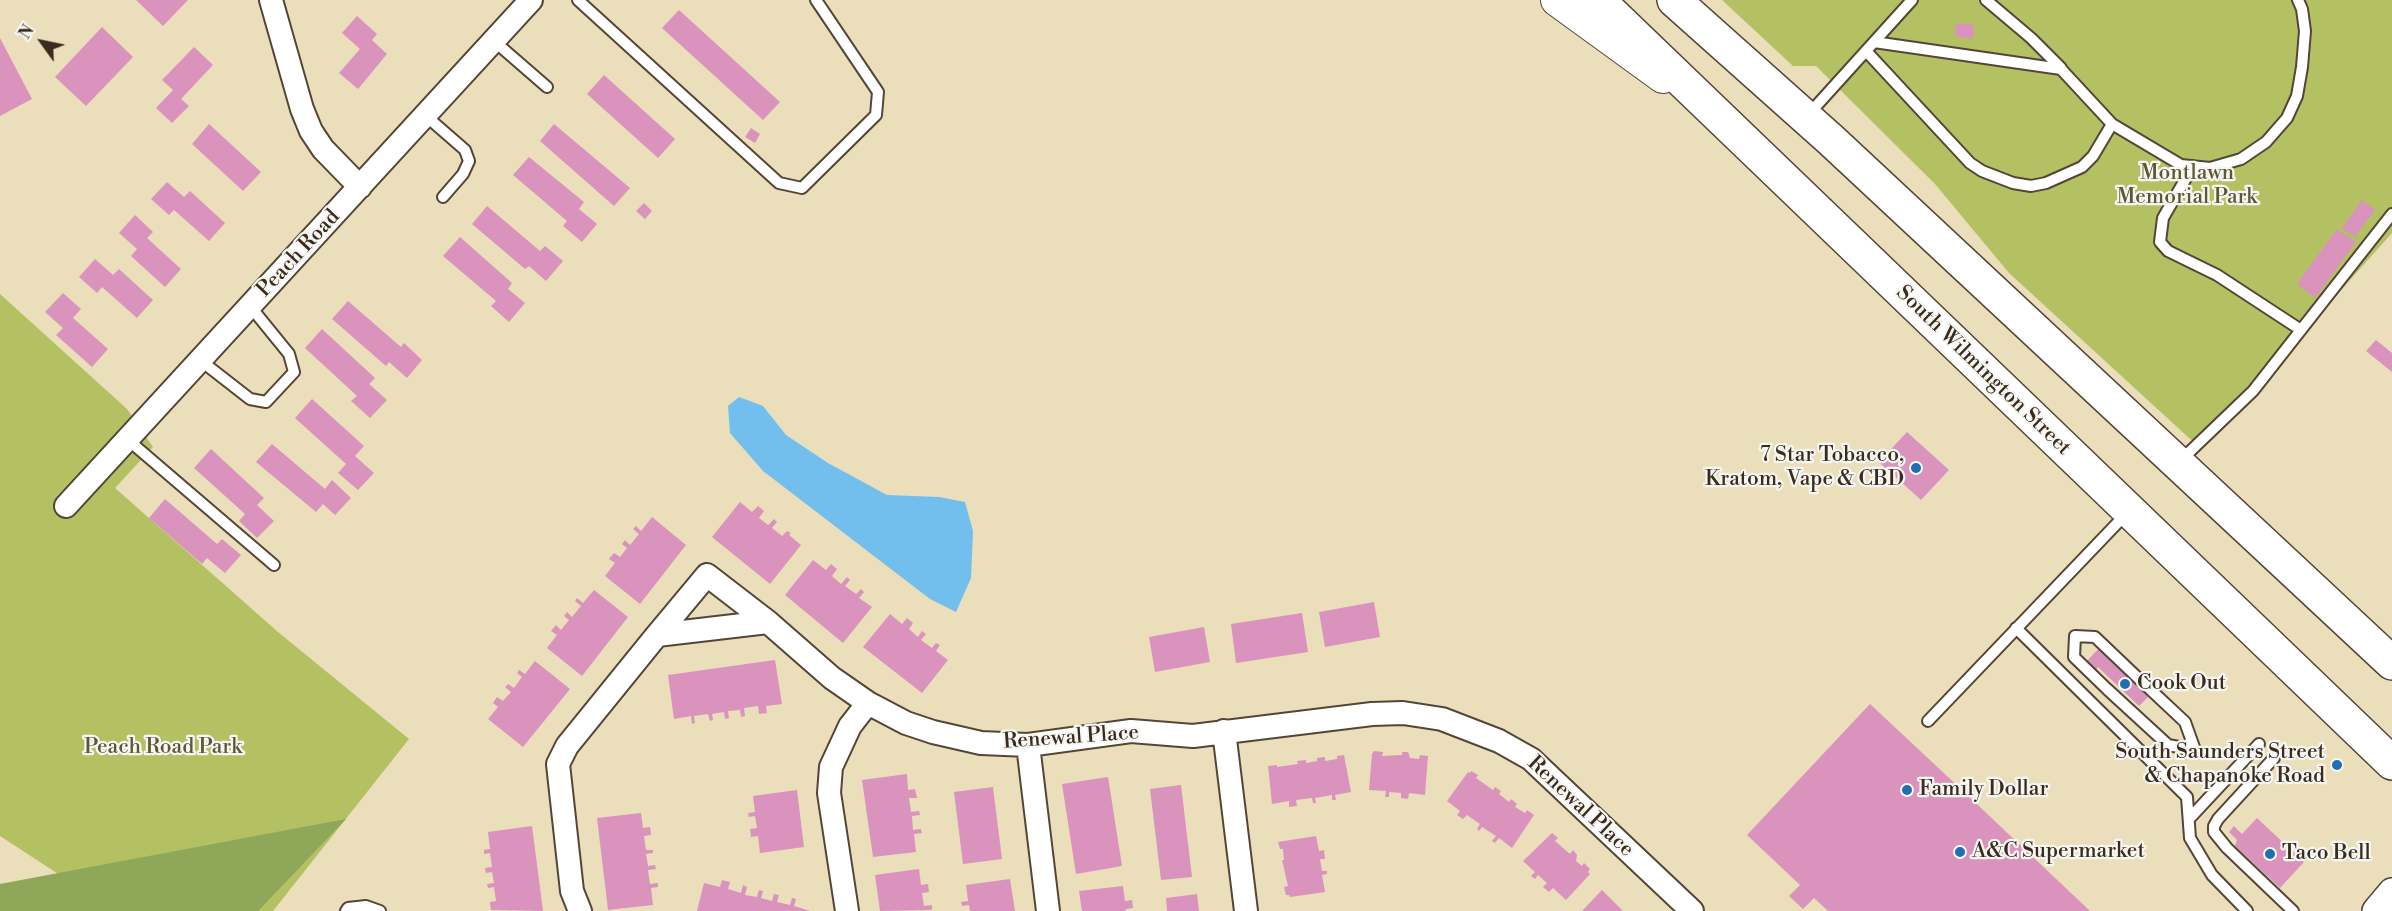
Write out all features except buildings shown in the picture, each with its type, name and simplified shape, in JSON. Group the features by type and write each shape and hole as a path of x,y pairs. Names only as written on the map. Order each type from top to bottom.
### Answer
{"highway":[{"path":"1598,0 1721,120"},
{"path":"1674,0 1806,117 2392,663"},
{"name":"South Wilmington Street","path":"1721,120 2392,763"}],"main road":[{"name":"South Wilmington Street","path":"1557,0 1721,120"}],"street":[{"path":"271,0 302,109 311,131 322,149 360,187"},
{"name":"Peach Road","path":"66,506 426,116 528,1"},
{"name":"Renewal Place","path":"657,635 707,574 768,622 832,678 868,703 906,723 981,743 1028,745 1131,731 1193,736 1382,713 1403,713 1442,719 1499,741 1531,759 1692,911"},
{"path":"580,911 572,891 558,764 567,746 657,635 768,622"},
{"path":"847,911 830,793 831,766 850,726 868,703"},
{"path":"1224,731 1246,911"},
{"path":"1028,745 1048,911"}],"lane":[{"path":"579,0 779,183 802,188 876,115 878,92 816,0"},
{"path":"1806,117 1912,0"},
{"path":"1986,0 2031,38 2112,124 2181,165 2210,168 2241,159 2266,142 2287,118 2297,96 2302,67 2305,31 2302,9 2298,0"},
{"path":"494,41 547,87"},
{"path":"1874,42 2061,69"},
{"path":"1866,51 1970,163 1982,171 2013,183 2031,186 2046,183 2082,167 2093,156 2112,124"},
{"path":"426,116 465,150 469,161 463,174 443,197"},
{"path":"2193,166 2163,218 2160,242 2168,251 2217,275 2301,330"},
{"path":"2178,463 2253,391 2392,214"},
{"path":"200,360 250,399 267,402 288,380 294,372 290,354 250,306"},
{"path":"127,439 274,565"},
{"path":"1928,721 2130,511"},
{"path":"2016,628 2187,797 2190,838 2212,875 2247,911"},
{"path":"2075,636 2095,637 2185,722 2195,750 2168,745 2107,689 2074,657 2075,636"},
{"path":"2189,819 2259,744"},
{"path":"2274,758 2218,819 2213,829 2227,848 2293,911"},
{"path":"346,911 348,908 366,906 380,911"}],"green space":[{"name":"Montlawn Memorial Park","path":"1722,0 2392,0 2392,233 2200,448 2009,273 1935,184 1816,66 1793,66"},
{"name":"Peach Road Park","path":"0,294 127,409 153,447 115,488 278,632 409,739 273,911 115,911 0,836"},
{"path":"346,819 258,911 0,911 0,884"}],"water":[{"path":"739,397 763,406 786,435 828,463 887,495 939,497 965,502 973,531 971,578 956,612 930,599 763,471 730,433 728,406"}],"place":[{"name":"7 Star Tobacco, Kratom, Vape & CBD","path":"1916,468"},
{"name":"Cook Out","path":"2125,684"},
{"name":"South Saunders Street & Chapanoke Road","path":"2337,765"},
{"name":"Family Dollar","path":"1907,790"},
{"name":"A&C Supermarket","path":"1960,852"},
{"name":"Taco Bell","path":"2270,854"}]}
